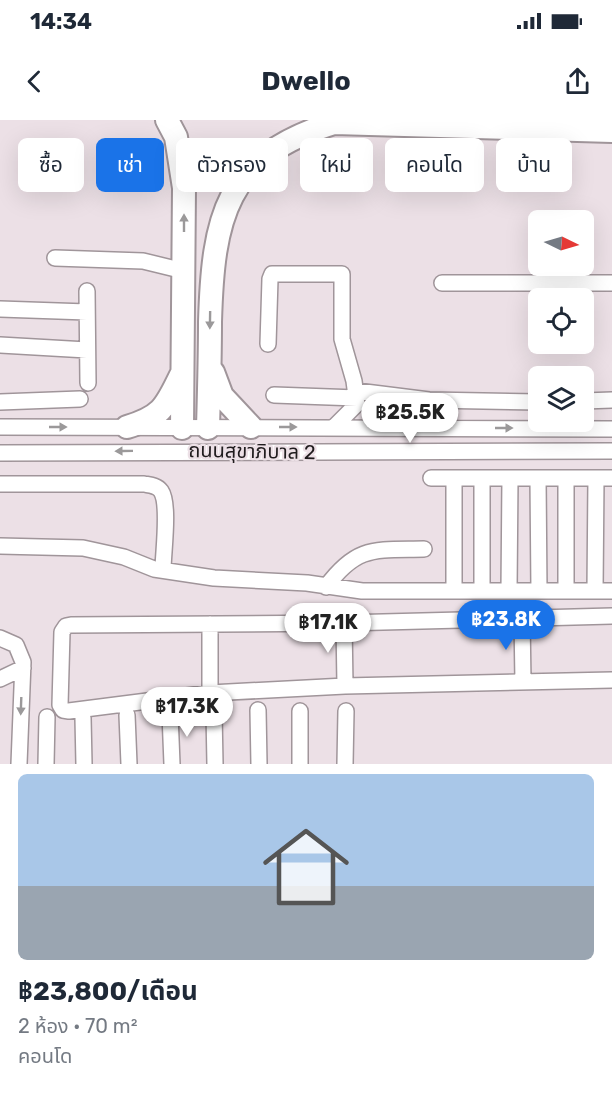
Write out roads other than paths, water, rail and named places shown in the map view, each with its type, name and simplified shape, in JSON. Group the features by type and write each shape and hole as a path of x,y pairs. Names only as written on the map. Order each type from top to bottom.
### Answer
{"highway":[{"path":"208,428 211,279 220,220 234,191 247,174 274,149 304,132 334,123 612,131"},
{"path":"171,129 184,188 185,366 182,428"},
{"path":"184,276 198,283 211,279"},
{"path":"210,362 222,396 251,428"},
{"path":"127,427 150,420 163,408 185,366"}],"street":[{"path":"55,258 143,261 184,276"},
{"path":"268,344 272,274 342,273 342,339 357,394 357,404 334,427"},
{"path":"441,283 612,283"},
{"path":"87,291 88,383"},
{"path":"0,309 87,312"},
{"path":"0,345 87,350"},
{"path":"376,427 378,394"},
{"path":"274,395 378,394 452,401 528,402"},
{"path":"0,402 80,399"},
{"path":"594,401 612,400"},
{"name":"ถนนสุขาภิบาล 2","path":"0,427 612,429"},
{"path":"182,428 183,451"},
{"path":"208,428 208,450"},
{"name":"ถนนสุขาภิบาล 2","path":"0,453 208,450 402,453 612,451"},
{"path":"432,478 612,478"},
{"path":"454,478 454,591"},
{"path":"482,478 482,591"},
{"path":"509,591 510,478"},
{"path":"538,478 539,591"},
{"path":"566,478 566,591"},
{"path":"595,591 596,478"},
{"path":"0,484 144,484 157,487 162,492 165,507 163,570"},
{"path":"0,546 83,548 124,557 163,570 214,578 307,583 362,591 612,591"},
{"path":"326,587 341,567 355,556 377,550 424,549"},
{"path":"612,616 344,623 66,626 62,632 60,705 63,710 69,711 210,693 345,686 612,680"},
{"path":"522,619 523,682"},
{"path":"344,623 345,686"},
{"path":"210,624 210,693"},
{"path":"0,638 16,645 23,668 19,764"},
{"path":"0,679 23,668"},
{"path":"258,710 259,764"},
{"path":"300,711 300,764"},
{"path":"345,764 346,711"},
{"path":"214,712 215,764"},
{"path":"127,714 129,764"},
{"path":"170,714 172,764"},
{"path":"46,764 47,717"},
{"path":"83,718 84,764"}]}
